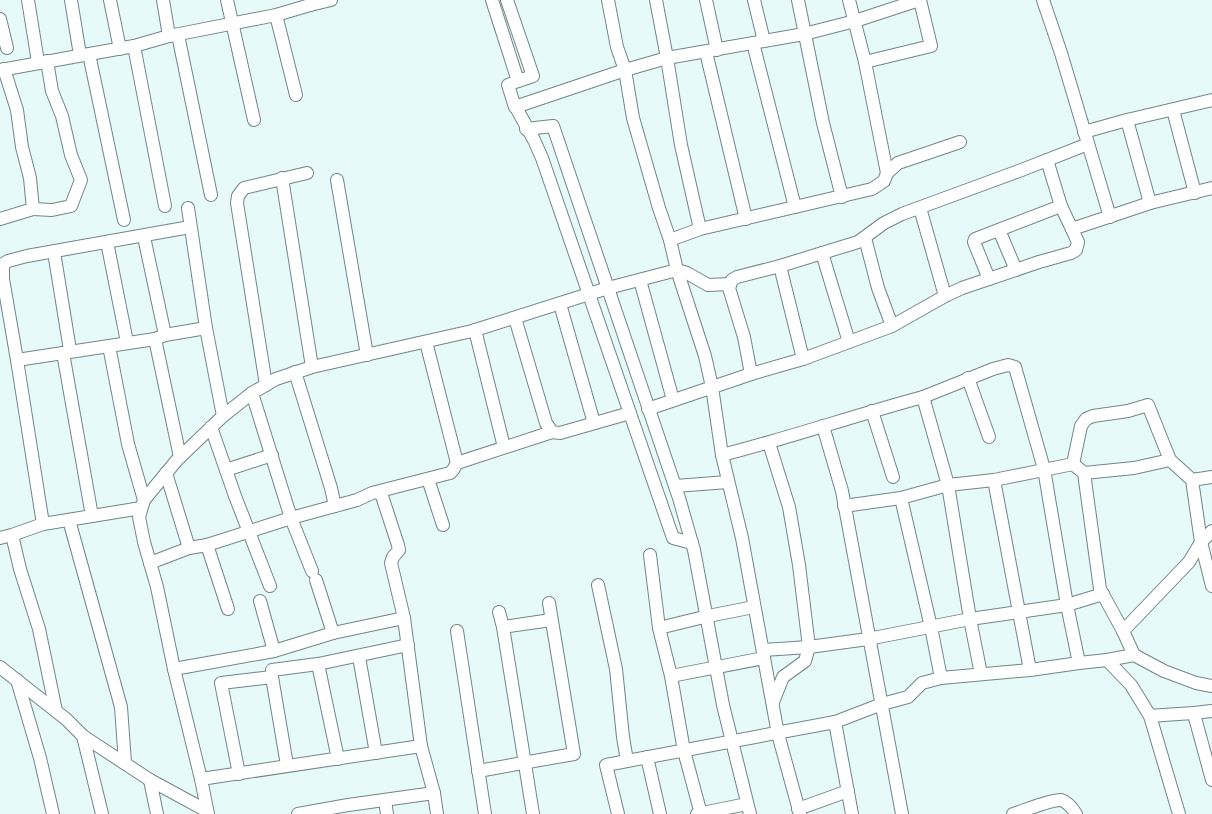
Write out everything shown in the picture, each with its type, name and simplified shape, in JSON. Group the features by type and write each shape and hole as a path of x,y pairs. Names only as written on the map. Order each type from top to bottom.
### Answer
{"street":[{"path":"0,219 33,209 52,210 71,206 80,180 71,156 62,116 42,62 28,0"},
{"path":"71,0 124,220"},
{"path":"110,0 120,49"},
{"path":"163,0 211,195"},
{"path":"227,0 254,120"},
{"path":"33,209 30,178 22,147 17,110 2,69 120,49 233,24 312,2 331,0"},
{"path":"492,0 518,81"},
{"path":"507,0 533,76 508,85 515,107 542,158 673,538 692,543"},
{"path":"608,0 617,47 625,70 633,118 670,240 677,270 705,356 722,454 742,538 778,734 799,811 848,791"},
{"path":"656,0 681,145 700,229"},
{"path":"706,0 711,51 746,219"},
{"path":"754,0 758,42 795,208"},
{"path":"798,0 823,123 842,197"},
{"path":"849,0 865,62 887,173"},
{"path":"515,107 667,58 804,34 855,21 919,0 931,46 865,62"},
{"path":"1043,0 1061,53 1110,217"},
{"path":"283,9 296,96"},
{"path":"0,20 7,48"},
{"path":"134,46 165,206"},
{"path":"207,813 163,613 138,517 142,504 180,457 223,416 252,393 295,372 312,367 475,330 608,288 677,270 687,273 708,285 730,284 737,277 858,242 884,223 1047,160 1086,138 1127,120 1212,100"},
{"path":"1173,110 1194,192"},
{"path":"1127,120 1150,203"},
{"path":"526,129 553,126 675,486 692,543 708,616 723,704 748,809 699,814 684,751 671,676 659,628 650,555"},
{"path":"670,240 700,229 842,197 880,186 887,173 898,164 960,142"},
{"path":"648,409 751,374 803,359 849,342 892,326 945,296 1076,250 1078,242 1061,206 1047,160"},
{"path":"266,385 237,203 238,196 244,188 307,173"},
{"path":"282,178 312,367"},
{"path":"337,180 367,355"},
{"path":"1072,229 1150,203 1212,188"},
{"path":"989,279 974,242 978,238 1061,206"},
{"path":"188,208 206,328 223,416"},
{"path":"920,208 945,296"},
{"path":"43,524 3,279 3,264 27,256 144,237 190,227"},
{"path":"1000,230 1016,270"},
{"path":"144,237 180,457"},
{"path":"865,238 878,288 892,326"},
{"path":"107,242 127,342"},
{"path":"54,252 66,352 92,516"},
{"path":"822,253 849,342"},
{"path":"780,266 803,359"},
{"path":"640,280 673,400"},
{"path":"730,284 730,292 744,337 751,374"},
{"path":"560,304 594,423"},
{"path":"515,318 546,423 552,432"},
{"path":"16,360 109,346 206,328"},
{"path":"475,330 504,447"},
{"path":"426,342 457,463"},
{"path":"109,346 142,504"},
{"path":"722,454 769,443 923,397 968,378 1008,365 1015,367 1044,469 1080,662"},
{"path":"295,372 331,488 334,506"},
{"path":"968,378 989,437"},
{"path":"252,393 291,518 314,575 333,633"},
{"path":"923,397 948,485 981,674"},
{"path":"1073,464 1082,426 1086,419 1148,405 1170,460 1192,480 1201,542 1212,586"},
{"path":"872,411 893,477"},
{"path":"150,563 189,548 207,545 291,518 357,500 372,493 450,473 457,463 504,447 552,432 560,434 630,412"},
{"path":"823,426 842,491 902,814"},
{"path":"212,427 226,470 270,586"},
{"path":"769,443 789,506 809,647 805,661 782,677 773,703"},
{"path":"226,470 272,455"},
{"path":"1084,474 1134,468 1170,460"},
{"path":"844,506 901,498 948,485 994,480 1073,464"},
{"path":"1073,464 1084,474 1098,579 1103,594 1134,655 1164,671 1196,683 1212,686"},
{"path":"166,473 189,548"},
{"path":"1192,480 1212,477"},
{"path":"428,479 443,526"},
{"path":"994,480 1030,670"},
{"path":"675,486 728,482"},
{"path":"378,492 382,496 399,550 393,556 392,563 404,618 422,746 434,793 437,814"},
{"path":"901,498 941,678"},
{"path":"56,711 39,629 20,569 6,536 43,524 92,516 142,504"},
{"path":"69,520 121,707 125,763"},
{"path":"1123,631 1189,562 1201,542 1212,530"},
{"path":"207,545 228,609"},
{"path":"598,584 616,669 627,761"},
{"path":"671,676 716,667 764,654 868,639 970,619 1068,605 1103,594"},
{"path":"260,601 274,651"},
{"path":"478,771 574,754 549,603"},
{"path":"659,628 754,607"},
{"path":"499,612 533,814"},
{"path":"174,668 274,651 333,633 404,618"},
{"path":"503,628 551,620"},
{"path":"457,631 485,814"},
{"path":"287,765 272,670 318,664 408,645"},
{"path":"618,814 606,765 834,722 882,704 908,697 922,683 941,678 1030,670 1134,655"},
{"path":"359,656 376,753"},
{"path":"1107,660 1131,686 1150,716 1178,814"},
{"path":"318,664 338,759"},
{"path":"0,667 56,711 83,736 150,780 207,813"},
{"path":"239,774 221,683 272,677"},
{"path":"17,680 40,758 53,814"},
{"path":"1150,716 1174,713 1194,714 1212,711"},
{"path":"1194,714 1212,780"},
{"path":"834,722 852,814"},
{"path":"83,736 102,814"},
{"path":"201,779 422,746"},
{"path":"647,757 660,814"},
{"path":"150,780 157,814"},
{"path":"301,814 344,810 385,800 434,793"},
{"path":"385,800 388,814"},
{"path":"1013,814 1061,800 1068,804 1076,814"}]}
